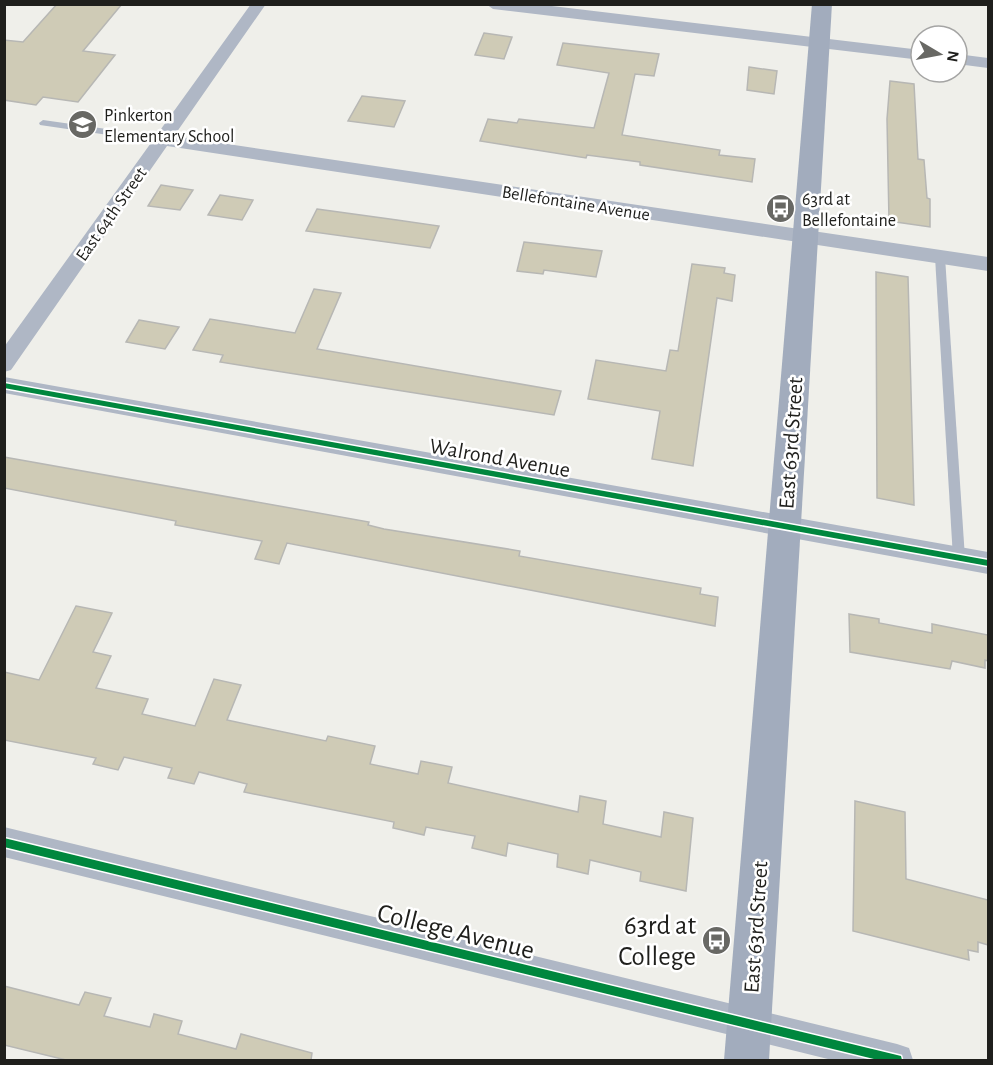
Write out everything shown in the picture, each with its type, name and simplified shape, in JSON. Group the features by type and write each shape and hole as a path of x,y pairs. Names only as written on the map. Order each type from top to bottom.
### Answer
{"main road":[{"name":"East 63rd Street","path":"746,1060 822,4"}],"street":[{"name":"East 64th Street","path":"4,364 260,4"},
{"path":"493,4 909,54"},
{"path":"969,61 988,63"},
{"name":"Bellefontaine Avenue","path":"164,140 988,264"},
{"name":"Walrond Avenue","path":"4,385 988,563"},
{"name":"College Avenue","path":"4,842 897,1060"}],"lane":[{"path":"43,123 164,140"},
{"path":"940,257 959,558"}],"building":[{"path":"57,4 122,4 83,51 115,55 78,102 43,97 36,105 4,100 4,40 23,42"},
{"path":"484,33 512,37 504,59 475,55"},
{"path":"563,43 659,54 654,76 635,74 622,135 720,150 719,155 755,159 752,182 640,165 640,162 587,155 586,158 480,141 488,119 517,123 519,119 594,128 609,73 557,65"},
{"path":"749,67 777,71 774,94 747,90"},
{"path":"890,81 914,84 918,159 924,160 927,198 930,199 930,227 889,221 887,119"},
{"path":"362,96 405,101 394,127 348,121"},
{"path":"161,185 193,190 180,210 148,206"},
{"path":"220,195 253,200 242,220 208,215"},
{"path":"317,209 439,226 430,248 306,231"},
{"path":"524,242 602,251 596,277 544,270 543,274 517,271"},
{"path":"692,264 725,268 724,273 735,275 732,301 717,298 693,466 652,459 660,411 588,399 596,360 666,371 670,350 678,351"},
{"path":"876,272 908,277 914,505 877,498"},
{"path":"314,289 341,293 317,349 561,391 554,415 220,362 223,355 193,350 210,319 295,333"},
{"path":"139,320 179,327 165,349 126,342"},
{"path":"4,457 369,522 368,525 384,529 520,551 519,556 701,588 700,594 718,597 715,626 287,543 279,564 255,559 262,541 175,525 176,521 4,488"},
{"path":"76,606 112,613 93,652 111,656 96,688 148,699 142,714 195,726 214,679 241,685 227,720 326,741 328,736 375,746 370,764 418,774 421,761 452,767 448,783 578,812 580,796 606,801 603,824 661,837 664,812 693,818 686,891 640,881 641,872 590,860 588,874 557,867 558,854 508,843 506,856 472,848 475,836 426,827 424,835 393,828 394,822 244,792 247,784 199,772 194,784 168,778 172,768 124,757 118,770 93,764 96,758 4,740 4,672 39,680"},
{"path":"849,614 879,619 879,623 932,633 932,624 988,635 988,661 985,660 985,668 952,661 950,669 850,652"},
{"path":"855,801 905,812 906,879 988,900 988,945 978,942 978,952 968,950 969,960 853,931"},
{"path":"4,986 79,1005 85,992 111,998 104,1016 150,1027 154,1014 182,1021 178,1034 236,1049 241,1034 312,1053 311,1060 66,1060 4,1045"}],"cycle path":[{"path":"4,385 988,563"},
{"path":"4,842 897,1060"}],"place":[{"name":"Pinkerton Elementary School","path":"83,125"},
{"name":"63rd at Bellefontaine","path":"781,209"},
{"name":"63rd at College","path":"717,941"}]}
